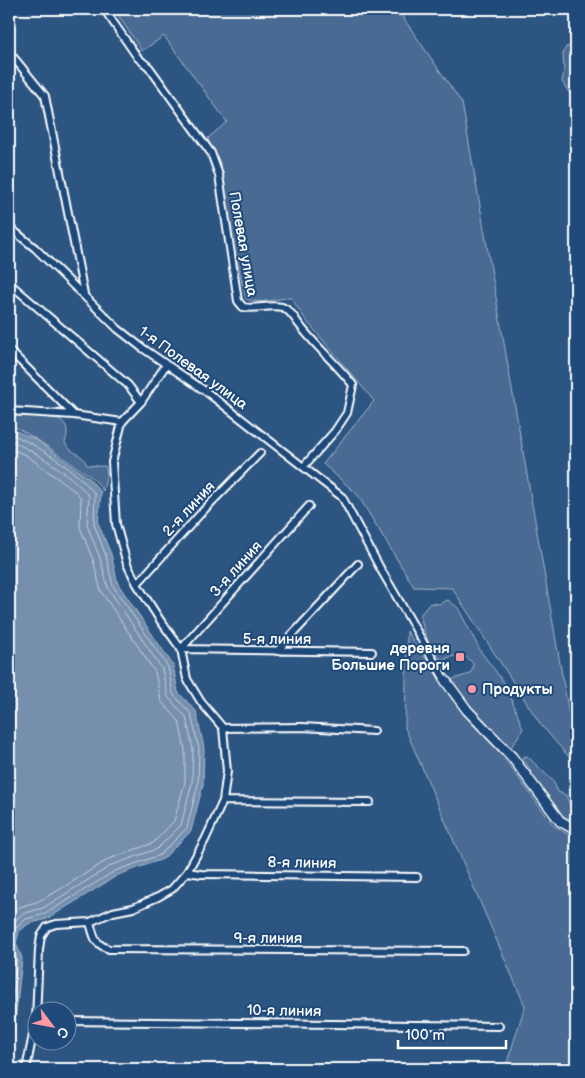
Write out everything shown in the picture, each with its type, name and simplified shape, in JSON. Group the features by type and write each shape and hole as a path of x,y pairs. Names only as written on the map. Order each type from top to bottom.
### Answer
{"street":[{"name":"Полевая улица","path":"104,9 138,58 149,67 212,153 219,175 238,300 243,307 250,309 272,305 284,308 290,312 307,335 353,385 347,413 335,431 304,466"},
{"path":"9,52 45,96 84,296"},
{"name":"1-я Полевая улица","path":"9,227 35,248 118,329 140,347 208,393 342,497 380,568 445,680"},
{"path":"9,282 128,385 141,402"},
{"path":"9,350 74,414"},
{"path":"38,1000 39,949 41,936 47,927 56,924 90,922 113,912 133,908 172,889 187,872 205,840 222,801 227,771 223,728 201,702 187,679 181,649 137,584 127,564 116,524 112,462 122,422 141,402 166,365"},
{"path":"9,411 74,414 122,422"},
{"name":"2-я линия","path":"137,584 202,512 260,453"},
{"name":"3-я линия","path":"181,649 309,506"},
{"path":"277,651 358,564"},
{"name":"5-я линия","path":"181,649 372,652"},
{"path":"445,680 467,710 512,757 560,821 576,830"},
{"path":"223,728 302,727 374,730"},
{"path":"222,801 370,802"},
{"name":"8-я линия","path":"187,872 201,874 417,877"},
{"name":"9-я линия","path":"90,922 94,939 101,946 109,950 463,952"},
{"name":"10-я линия","path":"78,1021 500,1026"},
{"path":"26,1069 30,1050"}],"shaded area":[{"path":"114,9 397,9 462,103 576,755 576,765 541,725 452,588 414,587 357,494 323,464 374,401 306,320 291,298 263,301 246,299 208,138 227,122 164,36 142,51"},
{"path":"566,47 576,47 576,103 562,82 564,71 563,54"},
{"path":"9,413 60,419 66,427 65,443 68,447 82,457 87,465 105,466 107,473 103,491 93,478 85,472 41,442 9,424"},
{"path":"448,600 458,608 481,652 506,685 523,729 504,758 554,826 576,837 576,1069 505,1069 525,1006 405,728 407,631 419,651 433,666 443,682 470,674 473,668 473,663 463,655 443,660 434,652 427,640 420,615 430,603 439,604"},
{"path":"527,756 553,781 558,792 566,795 576,816 571,820 563,816 549,802 523,757"}],"water":[{"path":"9,428 35,439 89,478 101,492 98,523 111,554 118,584 173,665 178,692 196,711 204,748 203,785 191,831 163,859 118,875 47,919 28,924 19,932 16,943 22,958 10,1069 9,1069"}],"place":[{"name":"деревня Большие Пороги","path":"460,657"},
{"name":"Продукты","path":"472,689"}]}
